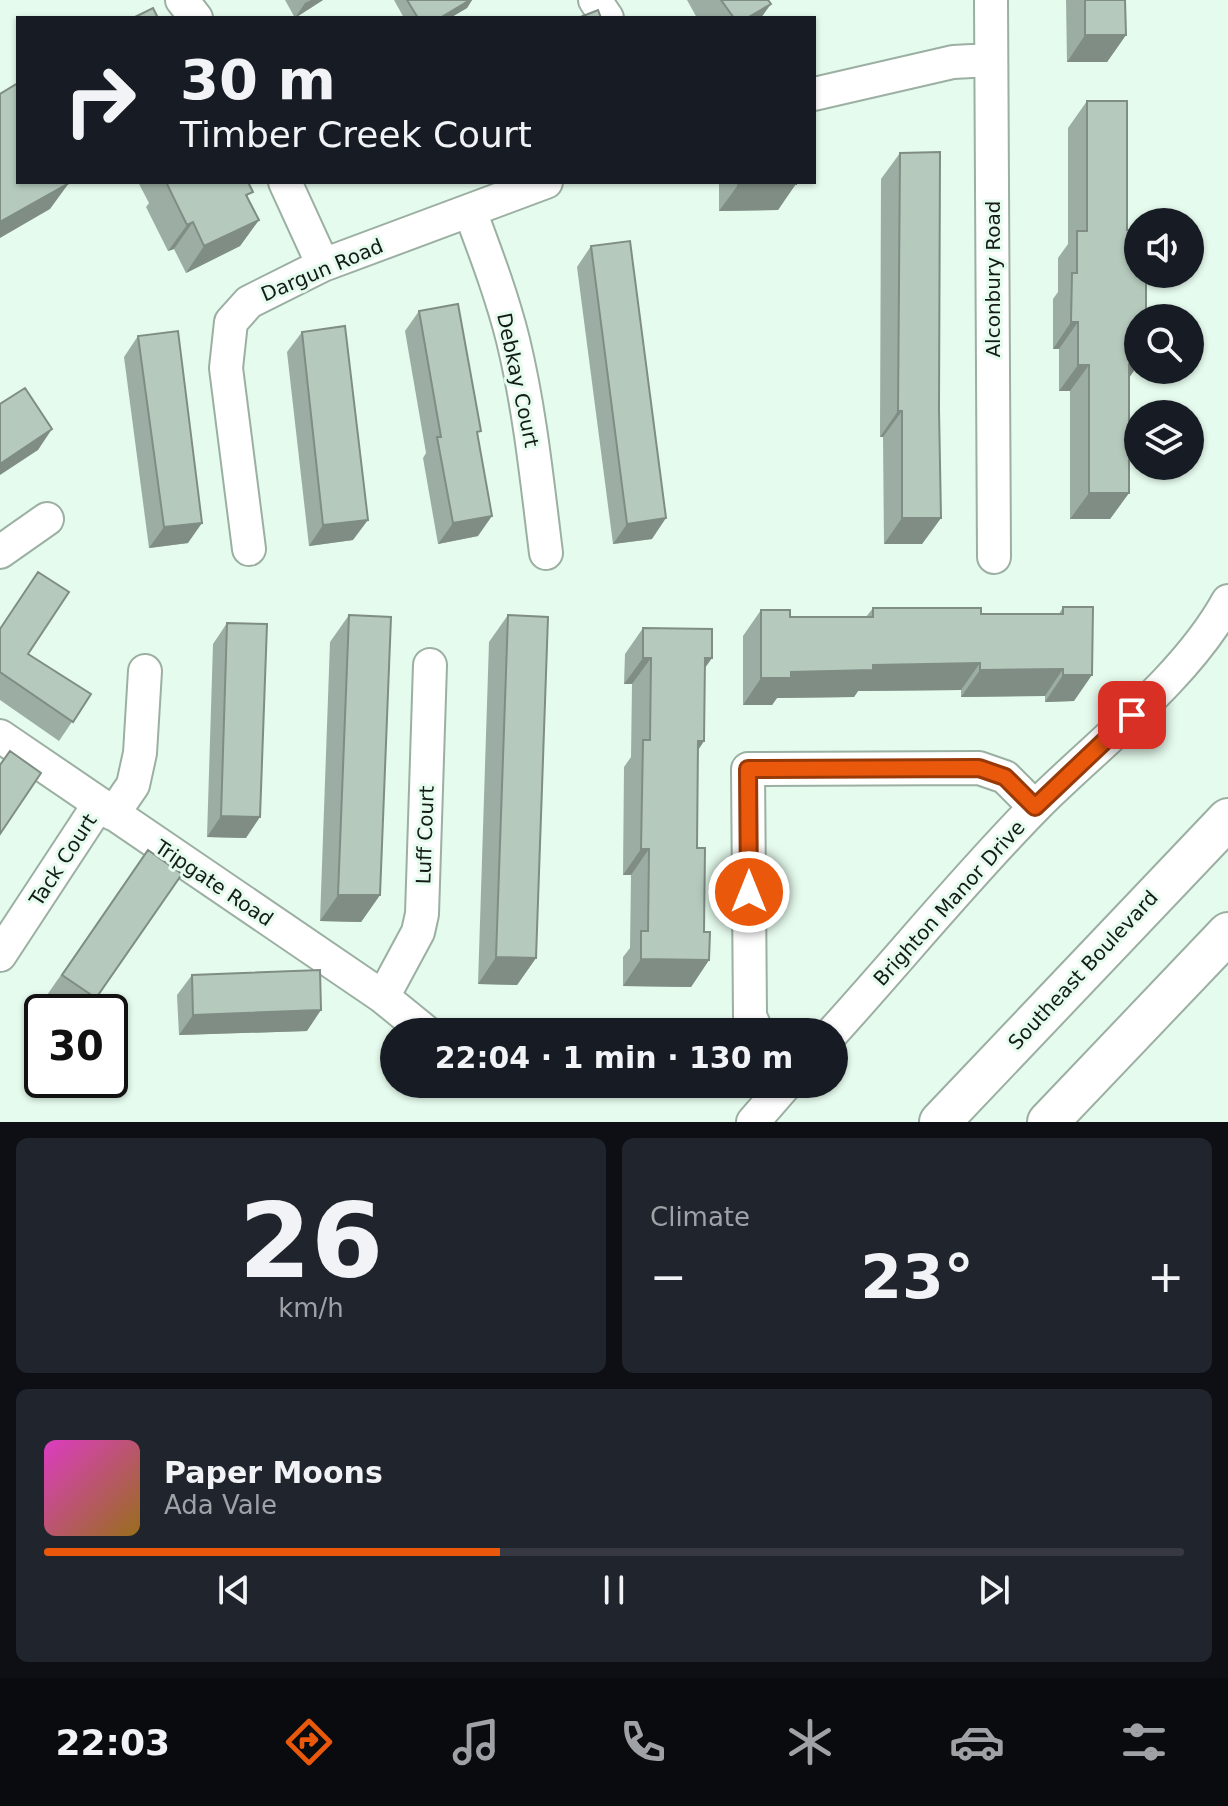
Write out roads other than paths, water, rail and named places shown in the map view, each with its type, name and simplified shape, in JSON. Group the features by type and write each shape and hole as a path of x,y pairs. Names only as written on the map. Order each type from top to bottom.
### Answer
{"main road":[{"name":"Southeast Boulevard","path":"940,1122 1228,819"},
{"path":"1048,1122 1228,933"}],"street":[{"path":"182,0 194,16"},
{"name":"Alconbury Road","path":"991,0 994,557"},
{"path":"816,94 953,62 991,60"},
{"path":"286,184 323,265"},
{"name":"Dargun Road","path":"249,549 226,368 231,322 249,302 323,265 541,184"},
{"name":"Debkay Court","path":"470,211 492,271 524,389 546,553"},
{"path":"0,552 47,519"},
{"name":"Brighton Manor Drive","path":"846,1018 1035,807 1155,694 1208,631 1228,601"},
{"name":"Luff Court","path":"383,997 418,932 422,914 430,665"},
{"name":"Tack Court","path":"0,955 106,809 133,785 140,753 145,671"},
{"name":"Tripgate Road","path":"0,736 383,997 409,1018"},
{"path":"751,1018 748,769 979,768 1005,777 1035,807"},
{"path":"753,1122 774,1098"}]}
